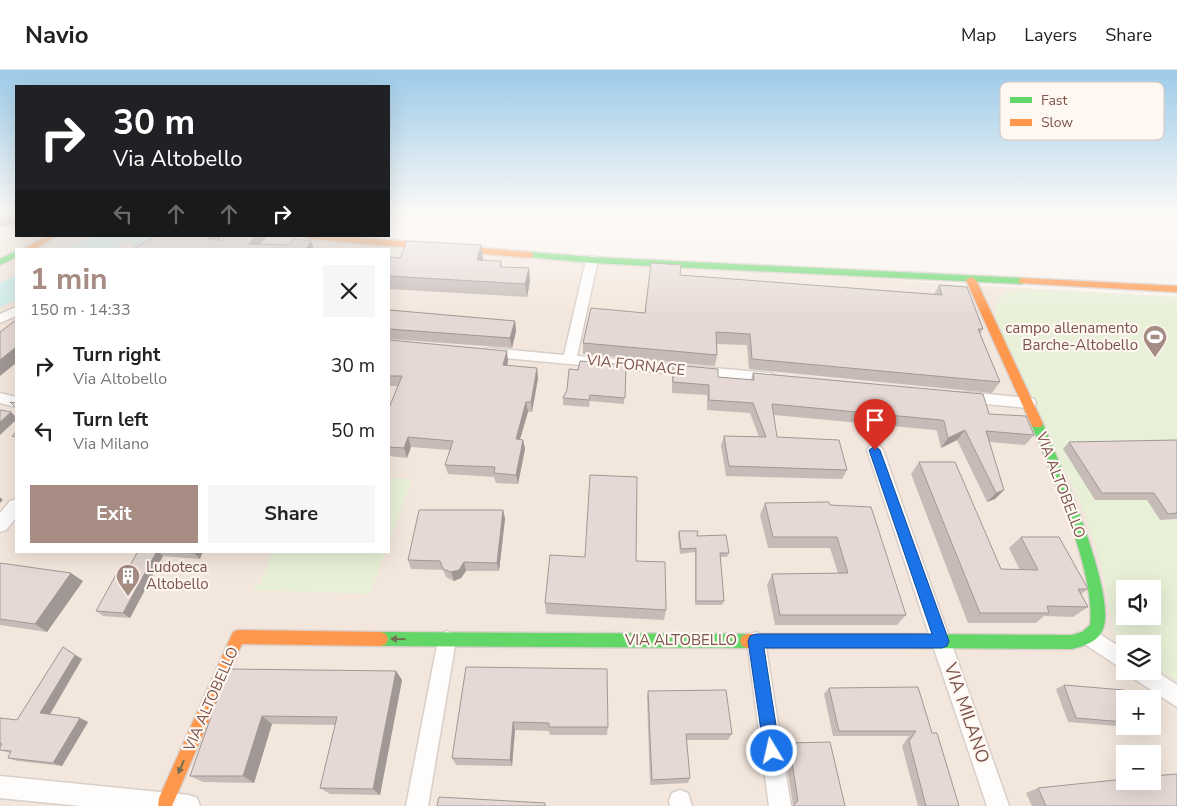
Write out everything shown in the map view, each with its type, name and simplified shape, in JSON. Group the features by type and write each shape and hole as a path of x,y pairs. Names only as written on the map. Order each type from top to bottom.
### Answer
{"street":[{"path":"466,249 592,260 1177,289"},
{"path":"0,262 15,254"},
{"name":"VIA FORNACE","path":"570,359 592,260"},
{"name":"VIA ALTOBELLO","path":"165,804 238,637 447,640 1072,642 1090,636 1098,625 1097,598 1068,497 1042,439 1029,403 1002,350 971,280"},
{"path":"0,319 15,312"},
{"name":"VIA FORNACE","path":"475,352 570,359 785,380"},
{"path":"951,396 1029,403"},
{"path":"0,398 15,402"},
{"name":"VIA MILANO","path":"875,450 998,806"},
{"path":"0,525 15,507"},
{"path":"1090,636 1116,655"},
{"path":"417,806 447,640"},
{"path":"756,641 780,806"},
{"path":"1152,680 1175,698"},
{"path":"0,787 189,806"}],"shaded area":[{"path":"0,249 15,249 15,553 390,553 390,249 516,249 951,284 1177,297 1177,806 0,806"}],"green space":[{"path":"1024,289 1177,297 1177,681 1161,670 1161,635 1116,635 1116,639 1099,557 1081,504 995,320 996,305 1004,293"},
{"path":"390,478 412,479 390,540"},
{"path":"272,553 385,553 370,594 253,590 255,585 260,585"}],"water":[{"path":"15,276 15,300 0,307 0,283"}],"building":[{"path":"404,249 480,249 477,260 501,261 500,267 529,268 525,284 390,276 390,257 400,258"},
{"path":"651,263 681,265 680,275 942,295 939,285 967,287 983,329 978,329 1000,382 752,359 750,334 716,332 717,355 583,343 591,308 645,313"},
{"path":"390,310 515,321 510,338 390,329"},
{"path":"15,321 15,348 0,360 0,332"},
{"path":"390,340 507,351 503,365 537,368 531,402 526,402 516,439 523,440 516,475 494,473 495,467 445,465 453,441 408,437 404,448 390,447 390,406 402,376 390,376"},
{"path":"580,361 626,365 625,398 590,395 589,400 563,398 567,390 569,369 578,370"},
{"path":"673,365 718,369 718,377 754,380 753,373 983,394 989,414 1026,416 1034,435 986,431 1004,490 996,493 965,430 948,438 944,421 772,404 777,437 839,440 847,470 729,466 724,436 766,437 753,403 709,400 709,385 673,382"},
{"path":"0,410 11,412 0,422"},
{"path":"1177,440 1177,513 1168,514 1154,493 1102,493 1069,442"},
{"path":"919,462 955,462 1001,569 1038,570 1021,537 1059,537 1088,589 1078,589 1088,607 1047,606 1049,613 980,613"},
{"path":"590,475 637,477 636,561 665,562 666,610 545,603 550,555 585,557"},
{"path":"829,502 830,505 871,507 906,615 780,615 772,574 848,573 837,537 773,537 765,503"},
{"path":"419,510 503,510 497,563 464,562 459,570 451,572 443,569 440,561 408,560"},
{"path":"679,531 698,531 697,536 726,535 729,553 720,553 724,601 696,601 696,548 681,549"},
{"path":"137,553 156,553 123,613 96,611 118,571 127,571"},
{"path":"0,563 71,573 35,624 0,619"},
{"path":"63,647 75,655 40,713 80,718 53,763 8,758 11,751 0,750 2,744 0,743 0,718 17,720"},
{"path":"466,667 607,669 608,727 549,727 549,723 513,722 510,760 452,758"},
{"path":"228,669 396,671 373,789 320,788 337,717 262,716 243,776 190,776"},
{"path":"1064,685 1124,690 1116,690 1116,721 1076,718"},
{"path":"918,687 932,733 937,733 959,806 926,806 909,741 916,731 839,731 829,688"},
{"path":"726,690 732,734 686,734 690,778 652,780 648,691"},
{"path":"830,742 845,806 795,806 794,804 798,801 789,743"},
{"path":"1177,774 1177,806 1046,806 1038,788 1116,780 1116,790 1161,790 1161,775"},
{"path":"439,797 545,803 545,806 437,806"}],"traffic: fast":[{"path":"0,262 15,254"},
{"path":"530,255 592,260 1022,281"},
{"path":"907,641 1072,642 1083,639 1095,631 1099,612 1087,559 1066,495 1037,424"},
{"path":"381,639 747,641"}],"traffic: slow":[{"path":"464,249 530,255"},
{"path":"971,280 1037,424"},
{"path":"1022,281 1177,289"},
{"path":"165,804 238,637 381,639"},
{"path":"747,641 907,641"}],"place":[{"name":"campo allenamento Barche-Altobello","path":"1155,358"},
{"name":"Ludoteca Altobello","path":"128,597"}],"route":[{"path":"772,751 756,641 942,641 875,450"}]}
